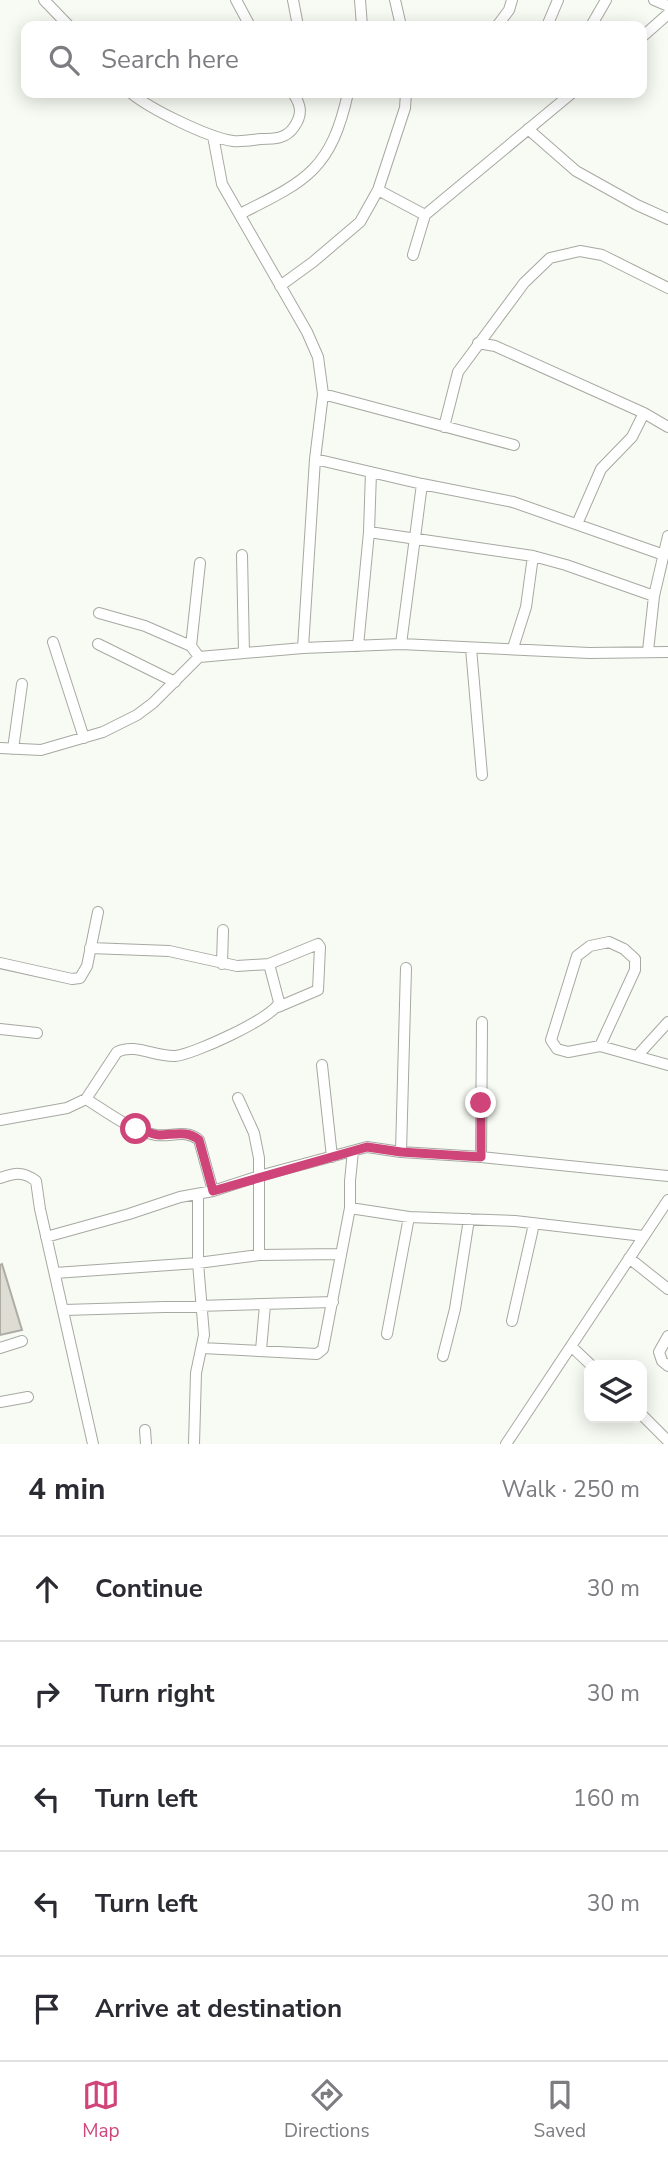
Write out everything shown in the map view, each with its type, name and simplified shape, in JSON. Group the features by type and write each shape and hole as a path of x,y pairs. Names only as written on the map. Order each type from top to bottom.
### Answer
{"street":[{"path":"44,0 64,21"},
{"path":"236,0 247,21"},
{"path":"293,0 297,21"},
{"path":"360,0 362,21"},
{"path":"395,0 400,21"},
{"path":"501,21 512,0"},
{"path":"549,21 558,0"},
{"path":"594,21 606,0"},
{"path":"654,0 668,6"},
{"path":"647,33 668,14"},
{"path":"137,98 146,105 213,136 234,141 281,138 292,131 301,115 296,98"},
{"path":"240,214 293,188 316,169 344,114 347,98"},
{"path":"280,286 360,222 378,190 405,108 406,98"},
{"path":"413,255 425,215 566,98"},
{"path":"528,129 576,171 668,219"},
{"path":"213,136 222,184 307,332 318,357 323,394 315,459 303,648"},
{"path":"378,190 425,215"},
{"path":"444,427 458,372 524,283 550,258 580,251 602,255 668,288"},
{"path":"478,343 495,346 644,413 668,427"},
{"path":"323,394 514,445"},
{"path":"577,524 601,469 632,438 644,413"},
{"path":"315,459 513,502 664,555"},
{"path":"358,646 369,532 371,472"},
{"path":"401,644 422,484"},
{"path":"369,532 533,556 654,596"},
{"path":"648,651 654,596 668,536"},
{"path":"242,555 244,653"},
{"path":"513,648 526,607 533,556"},
{"path":"191,646 200,563"},
{"path":"99,613 145,626 191,646 199,657"},
{"path":"53,642 84,738"},
{"path":"98,644 175,682"},
{"path":"0,748 41,750 103,732 136,715 175,682 199,657 303,648 401,644 589,653 668,652"},
{"path":"471,648 482,775"},
{"path":"13,749 22,684"},
{"path":"0,963 72,979 80,978 84,973 98,912"},
{"path":"222,964 223,930"},
{"path":"600,1046 635,970 635,959 624,949 609,942 590,946 577,956 551,1040 557,1049 568,1052 600,1046 668,1065"},
{"path":"0,1120 67,1108 86,1099 117,1052 125,1048 177,1056 224,1039 278,1007 318,990 320,947 315,944 269,964 237,966 169,951 90,948"},
{"path":"269,964 278,1007"},
{"path":"401,1152 406,968"},
{"path":"481,1157 482,1022"},
{"path":"638,1055 668,1022"},
{"path":"0,1029 37,1033"},
{"path":"323,1065 332,1157"},
{"path":"238,1098 254,1133 259,1158 259,1255"},
{"path":"86,1099 136,1129 157,1135 194,1135 199,1140 213,1191"},
{"path":"46,1237 180,1197 213,1191 367,1147 668,1177"},
{"path":"202,1348 317,1354 323,1349 351,1208 349,1181 353,1151"},
{"path":"0,1178 14,1173 25,1173 36,1181 93,1444"},
{"path":"194,1444 197,1373 204,1335 198,1263 198,1194"},
{"path":"506,1444 668,1200"},
{"path":"351,1208 409,1217 534,1224 643,1236"},
{"path":"387,1334 409,1217"},
{"path":"443,1356 455,1309 469,1219"},
{"path":"512,1321 534,1224"},
{"path":"55,1273 198,1263 259,1255 340,1254"},
{"path":"629,1258 668,1289"},
{"path":"64,1310 333,1302"},
{"path":"261,1350 265,1305"},
{"path":"668,1336 659,1352 662,1361 668,1366"},
{"path":"0,1348 22,1341"},
{"path":"571,1346 586,1360"},
{"path":"0,1402 27,1397"},
{"path":"647,1420 668,1441"},
{"path":"145,1430 146,1444"}],"building":[{"path":"2,1264 22,1330 0,1335 0,1265"}],"route":[{"path":"136,1129 157,1135 194,1135 199,1140 213,1191 367,1147 481,1157 481,1103"}]}
